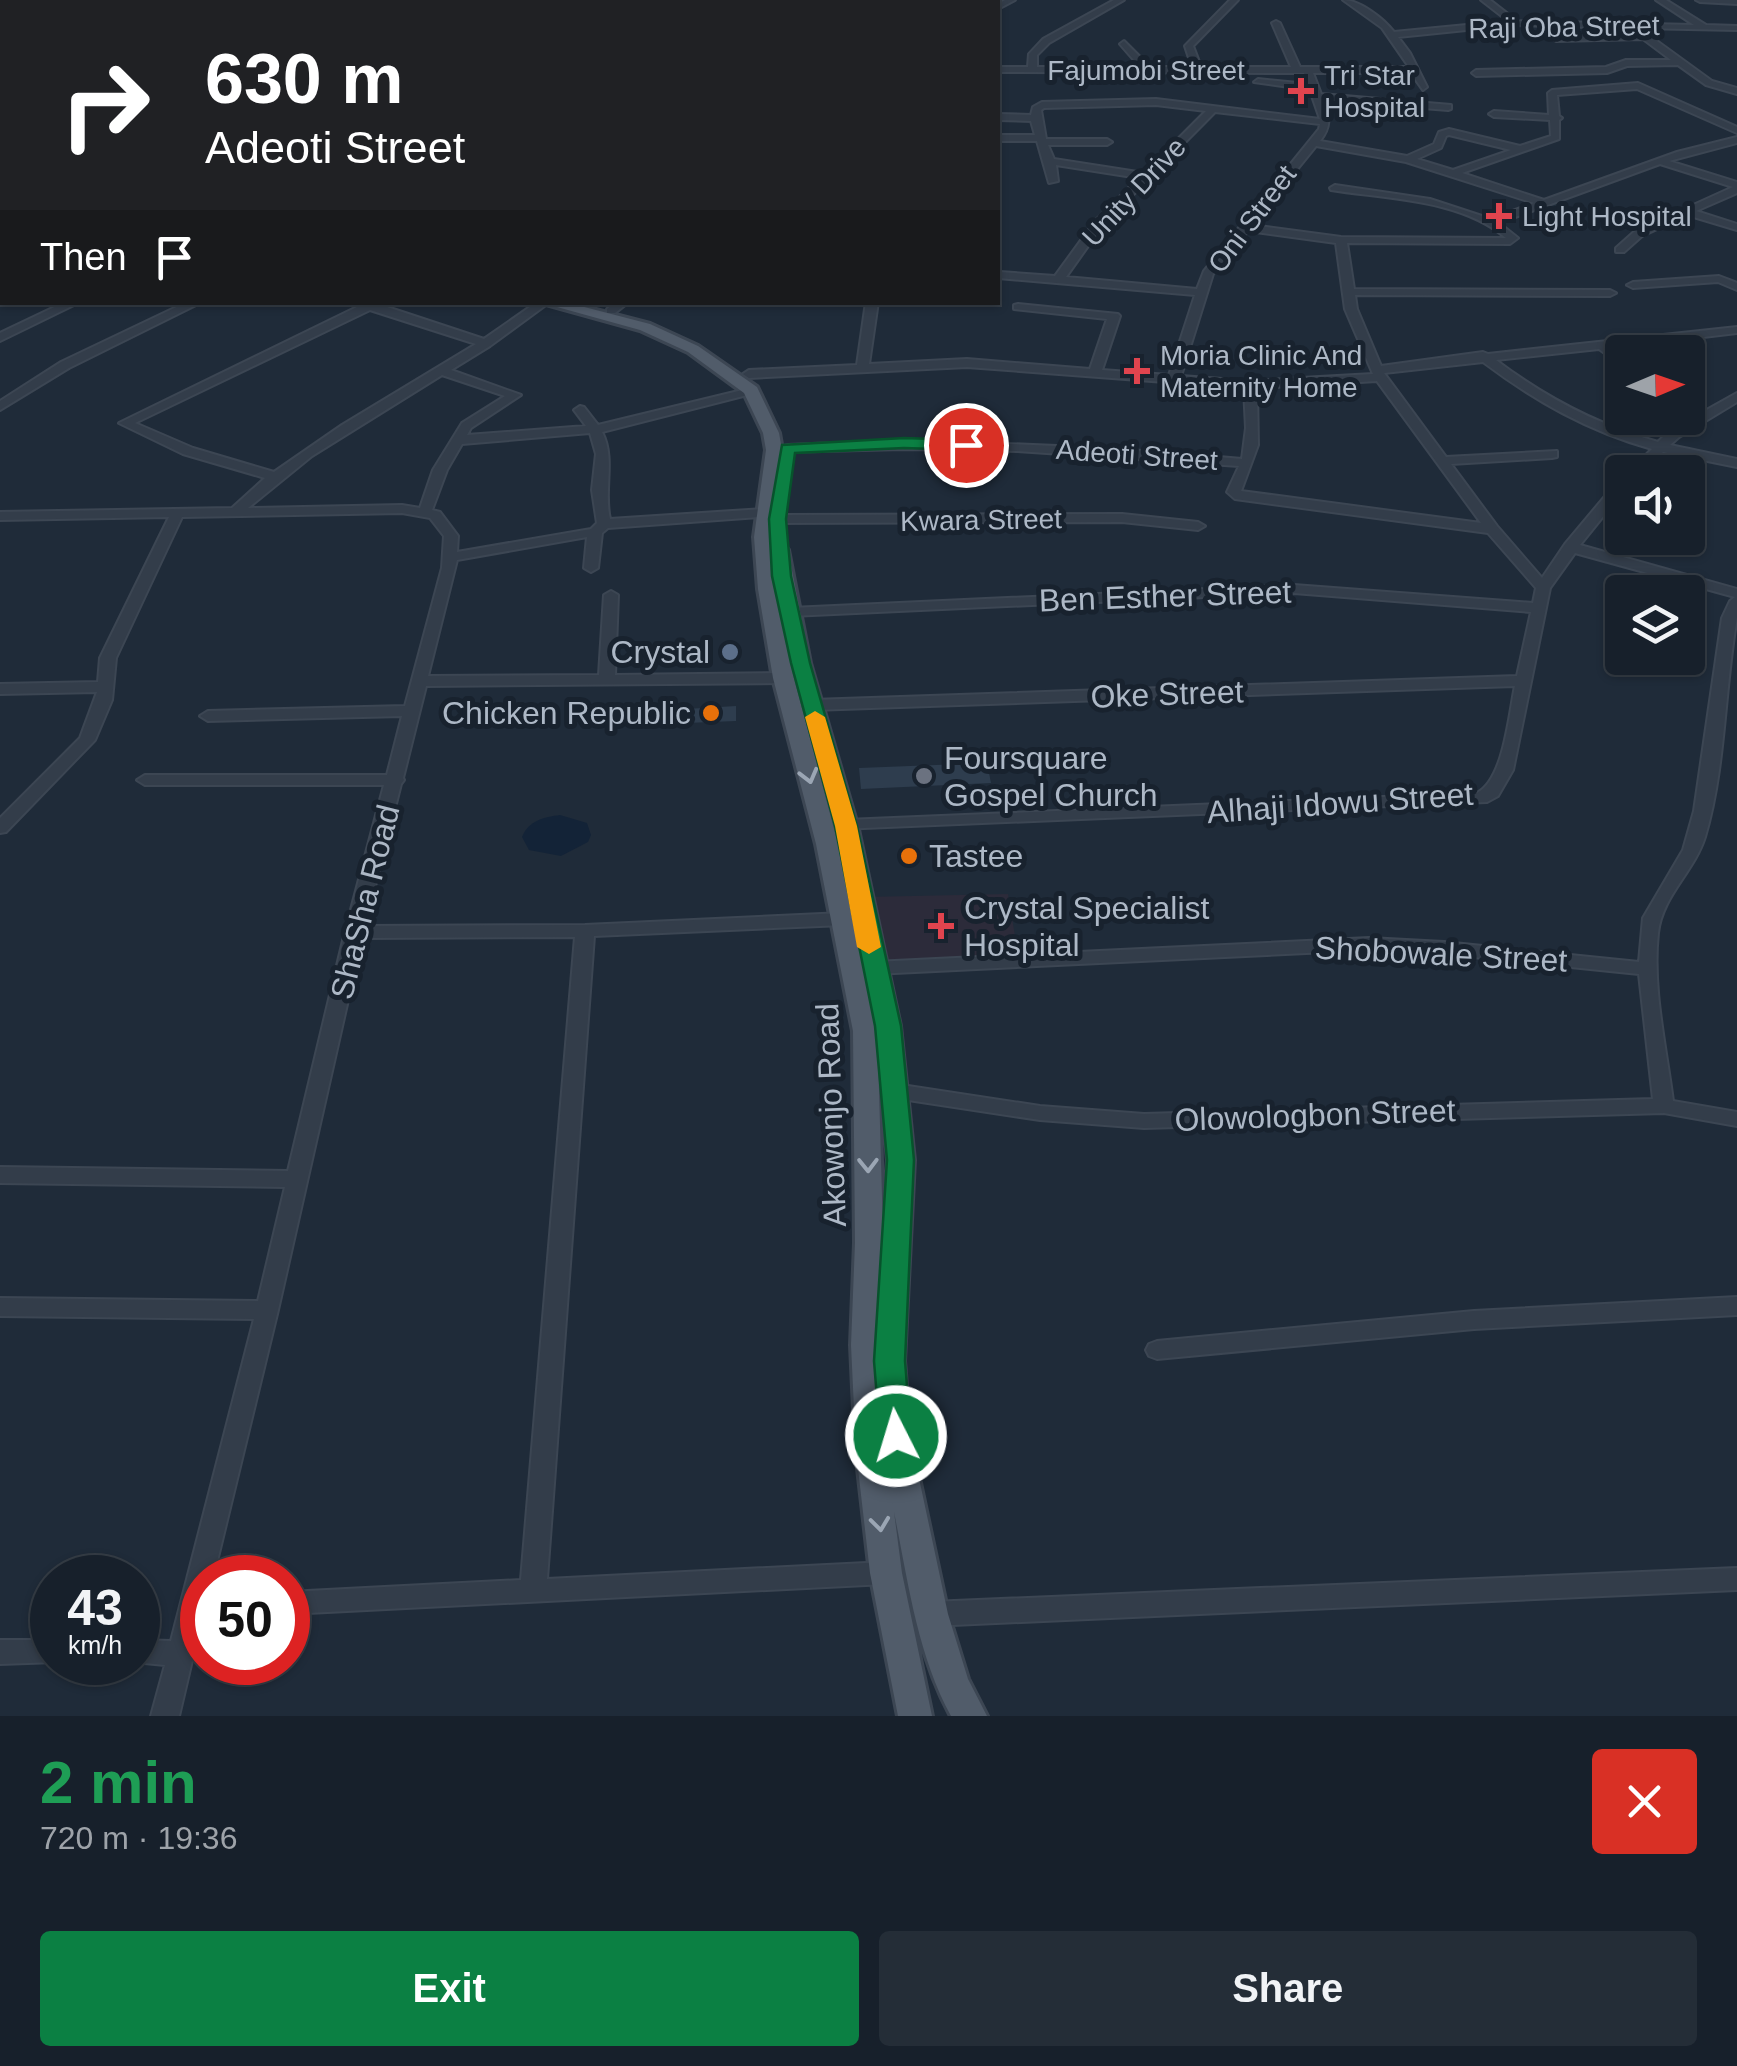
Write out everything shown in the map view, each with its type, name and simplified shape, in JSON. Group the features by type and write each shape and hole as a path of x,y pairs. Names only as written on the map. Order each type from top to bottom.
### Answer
{"main road":[{"name":"Akowonjo Road","path":"559,305 670,337 766,389 777,410 788,449 772,516 865,1031 866,1345 871,1452 886,1573 915,1716"},
{"name":"Akowonjo Road","path":"618,307 686,337 750,382 766,416 774,450 768,589 783,678 808,715 846,826 888,1026 901,1160 890,1361 896,1436 931,1614 952,1684 970,1716"},
{"path":"867,1112 896,1101"}],"street":[{"path":"1032,70 1033,54 1046,41 1120,0"},
{"path":"1198,71 1189,46 1234,0"},
{"path":"1347,0 1392,35 1423,87"},
{"path":"1485,0 1515,22"},
{"path":"1660,0 1704,27"},
{"path":"1700,0 1737,2"},
{"name":"Raji Oba Street","path":"1392,35 1515,22 1737,28"},
{"path":"1053,181 1054,162 1040,140 1034,118 1036,109 1042,105 1156,102 1325,122 1315,92 1276,23"},
{"path":"1628,24 1708,83 1737,91"},
{"path":"1556,38 1644,36"},
{"path":"1124,44 1148,71"},
{"path":"1476,73 1607,70 1626,64 1679,62"},
{"name":"Fajumobi Street","path":"1000,70 1414,70"},
{"path":"1258,82 1448,107"},
{"path":"1454,174 1556,137 1552,93 1638,86 1737,130"},
{"name":"Unity Drive","path":"1059,279 1099,223 1213,108"},
{"path":"1494,114 1556,118"},
{"path":"1000,117 1034,118"},
{"name":"Oni Street","path":"1174,378 1208,273 1325,122"},
{"path":"1408,159 1438,146 1442,134 1449,132 1520,150"},
{"path":"1000,138 1107,142"},
{"path":"1490,222 1658,162 1737,140"},
{"path":"1311,142 1408,159 1544,203"},
{"path":"1054,162 1147,176"},
{"path":"1658,162 1737,187"},
{"path":"1620,250 1638,234 1737,187"},
{"path":"1242,227 1341,240 1506,242 1513,238 1490,222 1390,193 1335,188"},
{"path":"1687,212 1737,226"},
{"path":"1341,240 1356,326 1379,374 1492,529 1543,588"},
{"path":"1000,274 1199,292"},
{"path":"1632,285 1719,279 1737,287"},
{"path":"1348,292 1610,293"},
{"path":"0,337 69,305"},
{"path":"0,406 65,365 190,305"},
{"path":"272,476 188,451 125,422 364,305"},
{"path":"369,305 486,344"},
{"path":"234,513 272,476 358,417 486,344 542,305"},
{"path":"863,366 872,305"},
{"path":"1018,308 1114,316 1096,370"},
{"path":"458,440 597,430 750,382 863,366 967,363 1096,370 1250,385 1379,374 1483,356 1737,330"},
{"path":"1483,356 1558,410 1659,448 1737,463"},
{"path":"425,512 440,470 466,426 515,394 438,370"},
{"path":"1250,385 1253,401 1246,463 1234,492 1240,496 1492,529"},
{"path":"1652,455 1674,434 1737,397"},
{"path":"580,410 597,430 606,455 597,484 599,528 591,568"},
{"name":"Adeoti Street","path":"788,449 904,443 1246,463"},
{"path":"1444,461 1552,454"},
{"name":"Alhaji Idowu Street","path":"846,826 1481,798 1492,792 1505,770 1543,588 1605,505"},
{"path":"1,518 402,508 425,512 446,527 451,536 451,557"},
{"path":"0,828 87,740 104,700 108,658 176,514"},
{"name":"Kwara Street","path":"451,557 599,528 772,516 1122,518 1198,526"},
{"path":"1570,547 1737,597 1729,618 1696,840 1677,881 1658,900 1652,914 1649,969 1664,1106"},
{"name":"ShaSha Road","path":"209,1555 354,932 451,557"},
{"name":"Ben Esther Street","path":"791,612 1294,589 1539,608"},
{"path":"607,679 612,595"},
{"path":"421,680 783,678"},
{"name":"Oke Street","path":"808,715 1521,681"},
{"path":"0,689 105,687"},
{"path":"208,716 413,711"},
{"path":"145,780 396,780"},
{"path":"354,932 585,931 843,919"},
{"path":"534,1590 585,931"},
{"name":"Shobowale Street","path":"874,968 1368,944 1649,969"},
{"name":"Olowologbon Street","path":"896,1101 1144,1120 1664,1106 1737,1119"},
{"path":"0,1175 295,1178"},
{"path":"1157,1350 1474,1320 1737,1306"},
{"path":"0,1307 267,1310"},
{"path":"310,1602 886,1573"},
{"path":"931,1614 1737,1579"},
{"path":"0,1652 30,1652"},
{"name":"ShaSha Road","path":"164,1716 180,1656"}],"shaded area":[{"name":"Crystal Specialist Hospital","path":"1008,894 1018,954 875,962 864,897"}],"water":[{"path":"560,815 587,823 591,835 588,842 561,856 529,850 522,837 528,827"}],"building":[{"name":"Chicken Republic","path":"736,706 736,721 686,723 686,709"},
{"name":"Foursquare Gospel Church","path":"987,763 991,783 861,789 859,768"}],"slow traffic":[{"path":"815,717 846,826 869,947"}],"place":[{"name":"Tri Star Hospital","path":"1301,91"},
{"name":"Light Hospital","path":"1499,216"},
{"name":"Moria Clinic And Maternity Home","path":"1137,371"},
{"name":"Crystal","path":"730,652"},
{"name":"Chicken Republic","path":"711,713"},
{"name":"Foursquare Gospel Church","path":"924,776"},
{"name":"Tastee","path":"909,856"},
{"name":"Crystal Specialist Hospital","path":"941,926"}],"route":[{"path":"896,1436 890,1361 901,1160 888,1026 846,826 800,663 782,576 778,519 788,449 904,443 966,445"}]}
